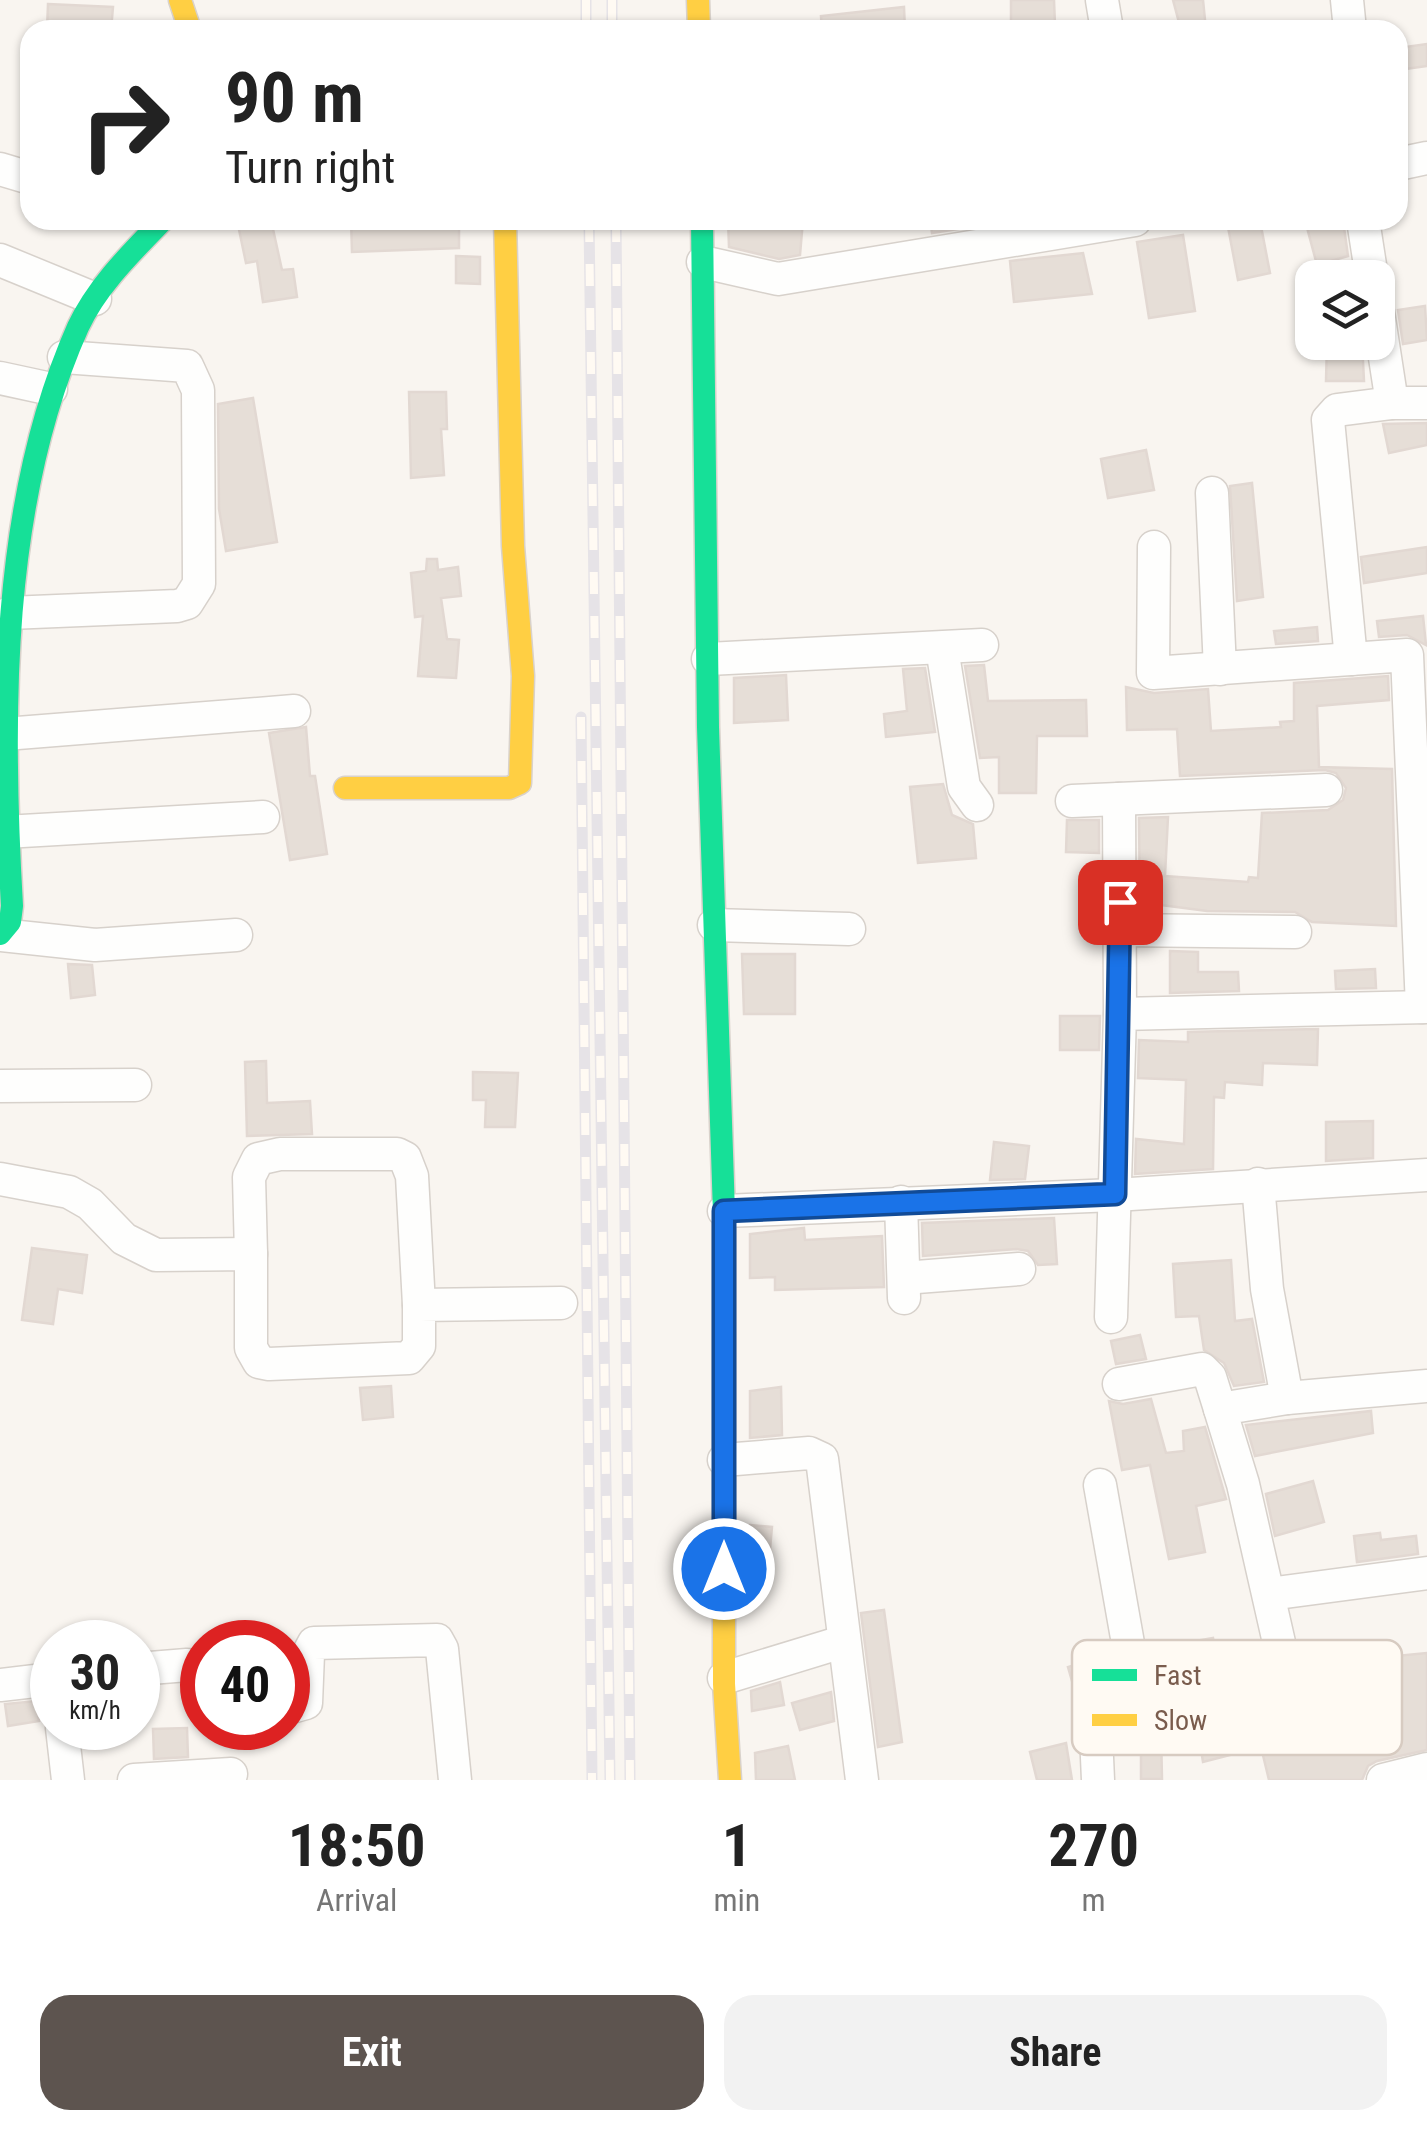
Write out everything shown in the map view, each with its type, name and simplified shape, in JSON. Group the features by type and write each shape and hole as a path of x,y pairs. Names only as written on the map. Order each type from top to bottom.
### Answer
{"street":[{"path":"0,934 10,922 12,906 5,832 3,719 9,613 5,578 12,482 64,357 95,299 111,274 154,230"},
{"path":"345,788 508,788 520,783 523,676 513,546 505,230"},
{"path":"702,230 708,658 724,1211 724,1678 730,1780"},
{"path":"1365,230 1369,260"},
{"path":"703,262 778,279 1006,231"},
{"path":"0,260 95,299"},
{"path":"9,613 177,606 187,602 199,584 198,390 187,366 64,357"},
{"path":"1385,360 1392,403"},
{"path":"0,378 50,389"},
{"path":"1350,659 1328,420 1337,410 1427,403"},
{"path":"1212,493 1220,668"},
{"path":"1120,1014 1425,1007 1417,654 1154,672 1154,547"},
{"path":"708,658 982,645"},
{"path":"942,648 964,787 977,805"},
{"path":"3,719 294,710"},
{"path":"1072,801 1326,790"},
{"path":"1111,1317 1120,1014 1120,799"},
{"path":"5,832 262,817"},
{"path":"714,925 849,929"},
{"path":"1120,930 1294,932"},
{"path":"0,934 96,945 236,935"},
{"path":"0,1086 134,1085"},
{"path":"280,1154 396,1154 405,1158 412,1176 418,1305 419,1346 409,1358 259,1362 251,1348 250,1177 258,1160 280,1154"},
{"path":"724,1211 1115,1194 1427,1175"},
{"path":"0,1179 69,1192 90,1204 124,1239 156,1255 251,1254"},
{"path":"1258,1184 1266,1289 1287,1398"},
{"path":"901,1202 904,1290 1019,1269"},
{"path":"418,1305 562,1303"},
{"path":"1119,1384 1202,1370 1210,1377 1280,1640"},
{"path":"1220,1409 1287,1398 1427,1386"},
{"path":"724,1460 809,1453 822,1459 862,1780"},
{"path":"1100,1485 1127,1640"},
{"path":"1270,1594 1427,1573"},
{"path":"310,1650 314,1643 437,1640 442,1650 455,1780"},
{"path":"724,1678 842,1642"},
{"path":"0,1685 30,1682"},
{"path":"65,1750 68,1780"},
{"path":"1097,1755 1098,1780"},
{"path":"1383,1780 1427,1770"},
{"path":"134,1780 230,1774"}],"building":[{"path":"1011,0 1054,0 1055,20 1011,20"},
{"path":"1173,0 1203,0 1205,20 1178,20"},
{"path":"48,4 113,7 112,20 47,20"},
{"path":"904,7 905,20 821,20 821,16"},
{"path":"1427,44 1427,66 1408,69 1408,47"},
{"path":"239,230 273,230 282,270 293,269 297,297 263,302 257,261 246,263"},
{"path":"351,230 459,230 459,248 352,252"},
{"path":"728,230 802,230 800,255 779,259 729,247"},
{"path":"1229,230 1262,230 1270,273 1238,280"},
{"path":"1308,230 1344,230 1348,256 1316,260"},
{"path":"1183,235 1195,311 1149,318 1137,242"},
{"path":"1083,253 1092,294 1014,302 1010,261"},
{"path":"456,256 480,257 480,284 456,283"},
{"path":"1425,306 1427,340 1403,344 1398,310"},
{"path":"1327,360 1363,360 1364,381 1326,381"},
{"path":"409,392 446,392 447,429 441,429 444,475 411,478"},
{"path":"253,398 277,542 226,551 219,509 218,404"},
{"path":"1427,423 1427,445 1389,453 1383,424"},
{"path":"1146,450 1154,490 1108,498 1101,459"},
{"path":"1252,483 1263,597 1237,601 1230,486"},
{"path":"1427,547 1427,573 1364,583 1361,557"},
{"path":"427,559 437,559 438,570 458,567 461,596 441,598 447,639 459,640 456,678 418,676 423,616 415,617 411,573 426,571"},
{"path":"1423,616 1426,645 1407,635 1379,637 1377,621"},
{"path":"1317,627 1318,641 1276,644 1274,631"},
{"path":"984,665 988,701 1086,700 1087,736 1037,736 1036,793 999,793 999,757 980,758 965,666"},
{"path":"925,668 935,732 886,737 884,714 907,711 903,669"},
{"path":"786,675 788,720 734,723 734,678"},
{"path":"1388,676 1389,700 1317,706 1319,767 1392,769 1396,926 1312,922 1295,912 1207,911 1161,905 1161,910 1140,910 1139,818 1168,817 1165,876 1248,882 1249,877 1258,878 1262,813 1328,810 1343,800 1346,788 1336,773 1325,770 1180,776 1177,729 1127,730 1126,687 1154,693 1208,689 1211,731 1281,727 1280,722 1294,721 1294,683"},
{"path":"306,727 310,776 315,776 327,854 290,860 269,733"},
{"path":"943,784 952,815 973,824 976,858 918,863 910,787"},
{"path":"1067,820 1099,820 1099,853 1066,852"},
{"path":"1170,951 1198,952 1198,972 1238,972 1239,991 1170,993"},
{"path":"742,954 795,954 795,1014 744,1014"},
{"path":"68,964 92,965 95,995 71,998"},
{"path":"1375,969 1376,988 1336,989 1335,971"},
{"path":"1060,1016 1100,1016 1099,1050 1060,1050"},
{"path":"1318,1029 1317,1065 1263,1063 1262,1085 1225,1082 1224,1098 1214,1097 1213,1169 1135,1174 1136,1139 1184,1144 1186,1080 1138,1078 1139,1040 1188,1042 1188,1032"},
{"path":"266,1061 267,1103 310,1101 312,1134 247,1136 245,1062"},
{"path":"473,1072 518,1073 515,1127 485,1127 486,1100 473,1100"},
{"path":"1373,1121 1373,1158 1326,1161 1326,1122"},
{"path":"994,1142 1029,1146 1025,1179 990,1180"},
{"path":"1054,1218 1057,1264 1038,1265 1028,1251 1017,1249 923,1256 922,1223"},
{"path":"804,1228 805,1240 882,1236 884,1287 775,1290 775,1277 750,1278 750,1234"},
{"path":"32,1248 87,1255 82,1293 58,1289 53,1324 22,1320"},
{"path":"1231,1260 1235,1321 1252,1319 1264,1382 1234,1386 1224,1363 1204,1350 1199,1316 1176,1317 1173,1264"},
{"path":"1140,1335 1146,1359 1116,1364 1111,1341"},
{"path":"391,1386 393,1417 363,1420 360,1388"},
{"path":"781,1387 782,1435 750,1438 750,1391"},
{"path":"1151,1399 1166,1453 1184,1451 1183,1431 1205,1427 1226,1499 1196,1506 1205,1552 1169,1559 1150,1465 1122,1470 1109,1401 1123,1404"},
{"path":"1371,1411 1373,1433 1255,1456 1246,1425"},
{"path":"1313,1481 1324,1522 1275,1536 1266,1494"},
{"path":"750,1525 772,1527 767,1583 750,1581"},
{"path":"1380,1533 1381,1540 1416,1536 1418,1554 1357,1562 1354,1536"},
{"path":"884,1610 902,1742 878,1747 861,1613"},
{"path":"1427,1653 1427,1750 1377,1761 1368,1766 1362,1780 1269,1780 1263,1755 1402,1755 1402,1655"},
{"path":"780,1682 784,1705 752,1711 751,1691"},
{"path":"831,1692 834,1721 800,1730 792,1703"},
{"path":"30,1702 30,1722 8,1726 5,1704"},
{"path":"180,1728 180,1750 188,1750 188,1757 154,1759 154,1750 160,1750 160,1729"},
{"path":"1066,1743 1072,1780 1037,1780 1030,1752"},
{"path":"788,1746 795,1780 756,1780 755,1753"},
{"path":"1141,1755 1162,1755 1162,1779 1141,1779"},
{"path":"1202,1755 1230,1755 1203,1762"}],"railway":[{"path":"586,0 586,20"},
{"path":"612,0 612,20"},
{"path":"589,230 610,1780"},
{"path":"616,230 630,1780"},
{"path":"581,717 592,1780"}],"traffic: fast":[{"path":"0,934 10,922 12,906 7,760 12,611 33,465 52,394 78,327 116,270 154,230"},
{"path":"702,230 708,727 724,1213"}],"traffic: slow":[{"path":"180,0 187,20"},
{"path":"698,0 699,20"},
{"path":"345,788 509,788 520,783 523,676 513,546 505,230"},
{"path":"724,1213 724,1684 730,1780"}],"route":[{"path":"724,1569 724,1211 1115,1194 1120,902"}]}
